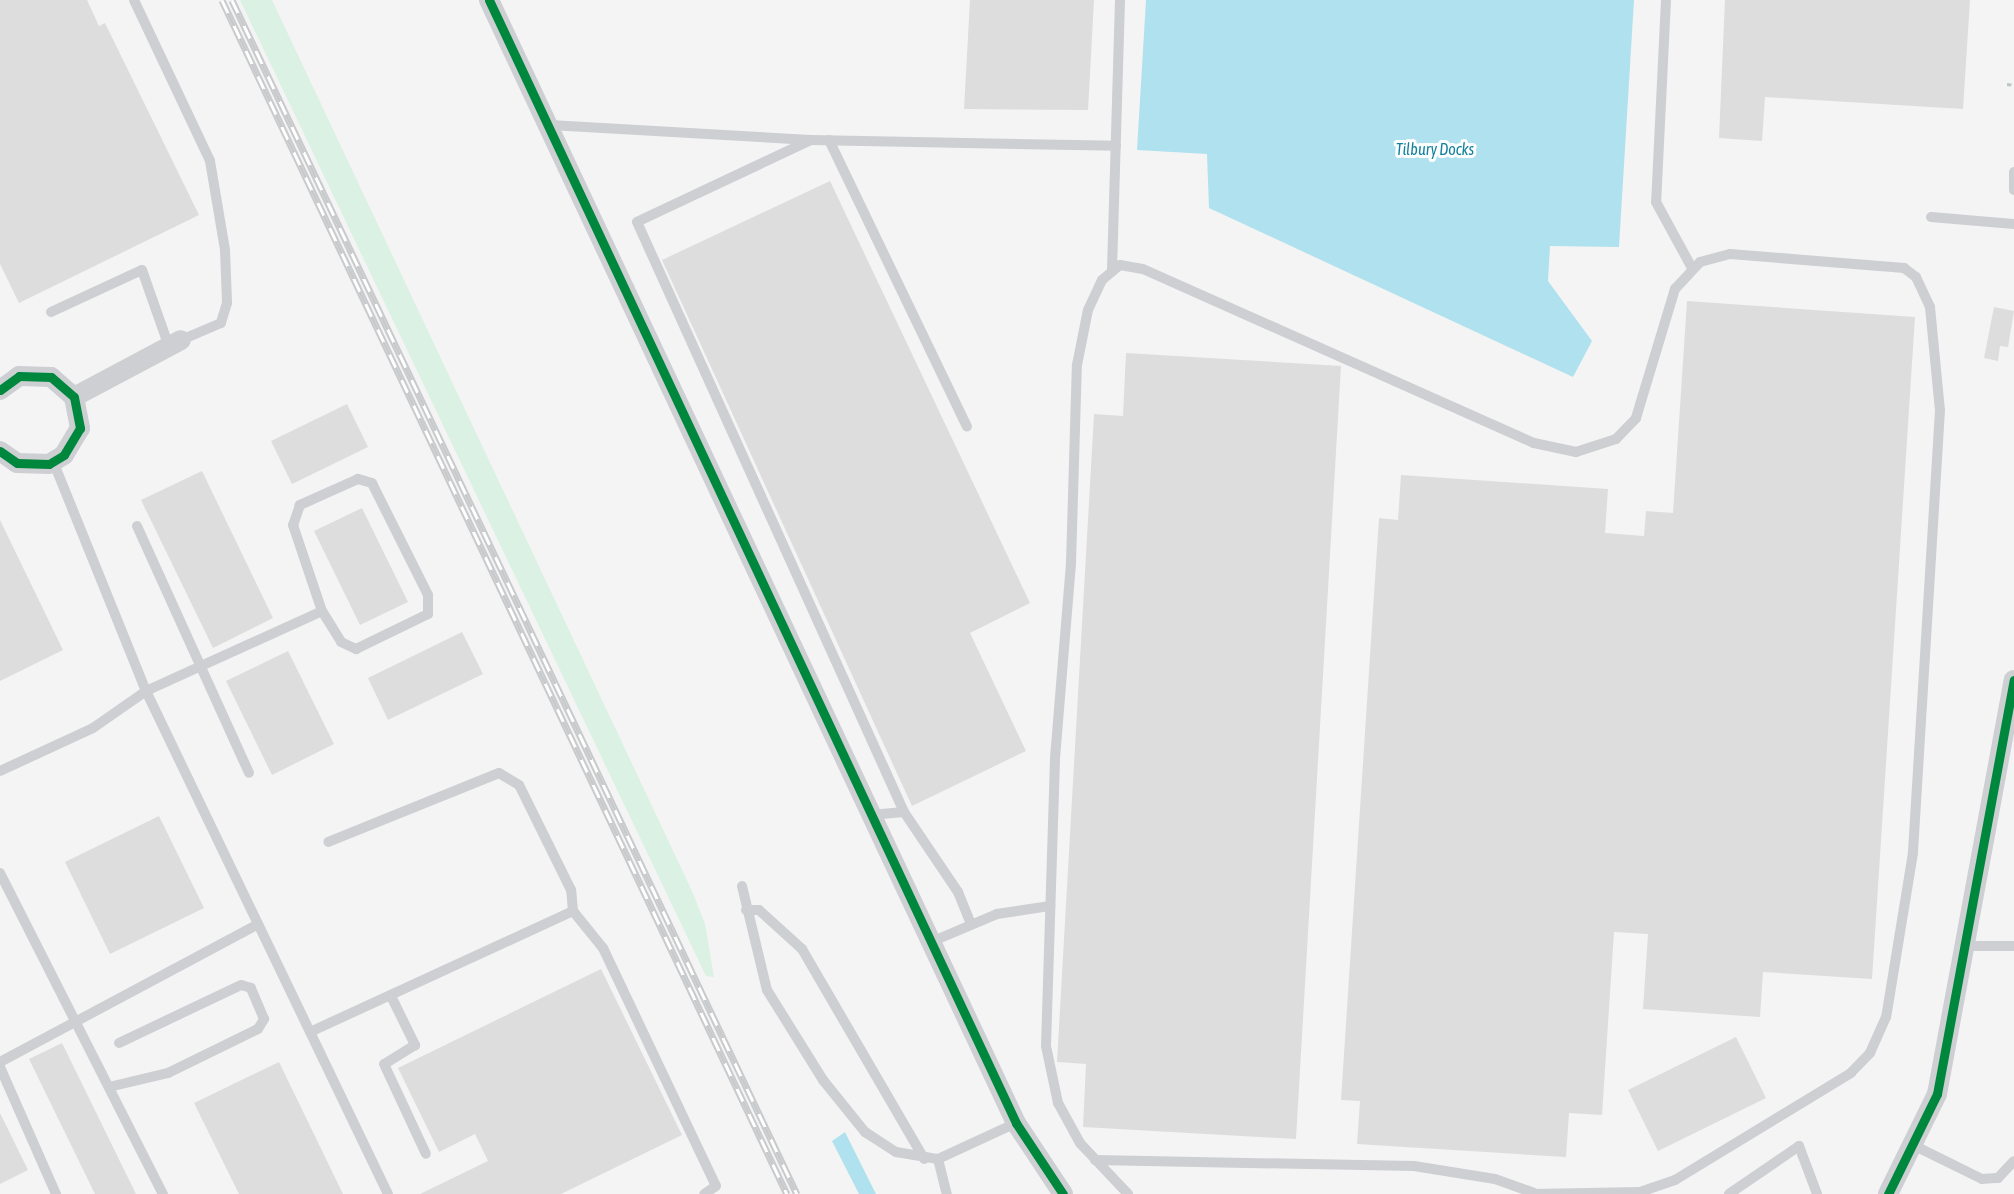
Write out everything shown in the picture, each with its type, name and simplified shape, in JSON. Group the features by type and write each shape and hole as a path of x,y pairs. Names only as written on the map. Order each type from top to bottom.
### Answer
{"street":[{"path":"489,0 550,125 870,815 1016,1123 1063,1194"},
{"path":"74,397 175,342"},
{"path":"2,382 35,374 51,377 74,397 80,428 74,443 53,461 33,466 2,458"},
{"path":"1888,1194 1915,1146 1937,1094 2014,680"}],"lane":[{"path":"51,312 142,270 175,342 221,323 227,303 225,250 210,161 134,0"},
{"path":"1112,270 1120,0"},
{"path":"1666,0 1656,202 1692,268"},
{"path":"550,125 811,140 1116,146"},
{"path":"811,140 637,222 904,812 958,892 971,925"},
{"path":"829,140 967,427"},
{"path":"2014,172 2014,190"},
{"path":"1931,217 2014,224"},
{"path":"1095,1160 1414,1166 1495,1179 1533,1193 1640,1192 1675,1180 1851,1073 1870,1053 1886,1017 1913,853 1940,410 1930,307 1916,277 1889,264 1730,254 1692,268 1668,306 1649,389 1636,418 1610,442 1576,452 1534,443 1143,269 1120,265 1112,270 1088,310 1077,365 1050,906 1046,1046 1058,1103 1095,1160 1128,1194"},
{"path":"53,461 146,691 388,1194"},
{"path":"358,478 372,483 428,595 428,614 356,649 341,642 322,611 293,525 300,505 358,478"},
{"path":"137,526 205,667 249,773"},
{"path":"0,771 93,728 146,691 205,667 322,611"},
{"path":"328,842 499,773 519,785 570,890 573,910 603,948 716,1186 704,1194"},
{"path":"870,815 904,812"},
{"path":"0,873 163,1194"},
{"path":"742,886 767,990 823,1080 878,1143 924,1159 938,1159 1016,1123"},
{"path":"931,942 997,914 1050,906"},
{"path":"310,1032 573,910"},
{"path":"746,910 759,910 802,950 902,1117 924,1159"},
{"path":"56,1194 0,1065 75,1022 257,925"},
{"path":"1965,946 2014,946"},
{"path":"109,1087 168,1073 258,1029 264,1019 251,988 241,984 119,1042"},
{"path":"391,996 415,1045 384,1064 426,1154"},
{"path":"1729,1194 1799,1146 1817,1194"},
{"path":"1915,1146 1982,1179 1998,1178 2014,1161"},
{"path":"938,1159 947,1194"}],"path":[{"path":"2007,84 2014,85"}],"green space":[{"path":"240,0 272,0 692,891 705,924 714,977 706,976"}],"water":[{"name":"Tilbury Docks","path":"1146,0 1634,0 1619,247 1550,246 1548,281 1592,341 1573,377 1209,208 1207,154 1137,150"},
{"path":"845,1132 876,1194 859,1194 832,1141"}],"building":[{"path":"0,0 87,0 99,26 105,23 199,215 19,303 0,264"},
{"path":"970,0 1094,0 1088,110 964,109"},
{"path":"1725,0 1970,0 1963,109 1765,97 1762,141 1719,138"},
{"path":"830,181 1030,603 970,633 1026,751 912,806 662,260"},
{"path":"1687,301 1915,317 1872,979 1763,972 1760,1017 1643,1009 1648,934 1614,932 1602,1115 1569,1113 1566,1157 1357,1144 1360,1101 1341,1100 1379,518 1398,520 1401,475 1608,489 1605,533 1644,536 1646,511 1673,513"},
{"path":"1994,307 2014,311 2008,347 2000,346 1998,361 1984,358"},
{"path":"1126,353 1341,366 1296,1139 1083,1127 1086,1064 1057,1062 1094,414 1123,416"},
{"path":"347,404 368,447 292,484 271,441"},
{"path":"202,471 273,618 213,648 141,500"},
{"path":"362,508 408,602 360,625 314,531"},
{"path":"0,520 63,650 0,681"},
{"path":"462,632 483,674 388,720 368,678"},
{"path":"288,651 334,744 272,775 226,681"},
{"path":"159,816 204,908 110,954 65,862"},
{"path":"601,969 682,1135 561,1194 420,1194 488,1161 475,1134 439,1152 398,1068"},
{"path":"1736,1037 1766,1098 1658,1151 1628,1090"},
{"path":"62,1043 136,1194 95,1194 29,1059"},
{"path":"279,1062 343,1194 239,1194 194,1103"},
{"path":"0,1113 28,1170 0,1184"}],"railway":[{"path":"222,0 787,1194"},
{"path":"232,0 797,1194"}],"cycle path":[{"path":"489,0 1016,1123 1063,1194"},
{"path":"0,390 19,376 51,377 74,397 80,428 64,455 49,464 17,463 0,451"},
{"path":"1888,1194 1937,1094 2014,680"}]}
